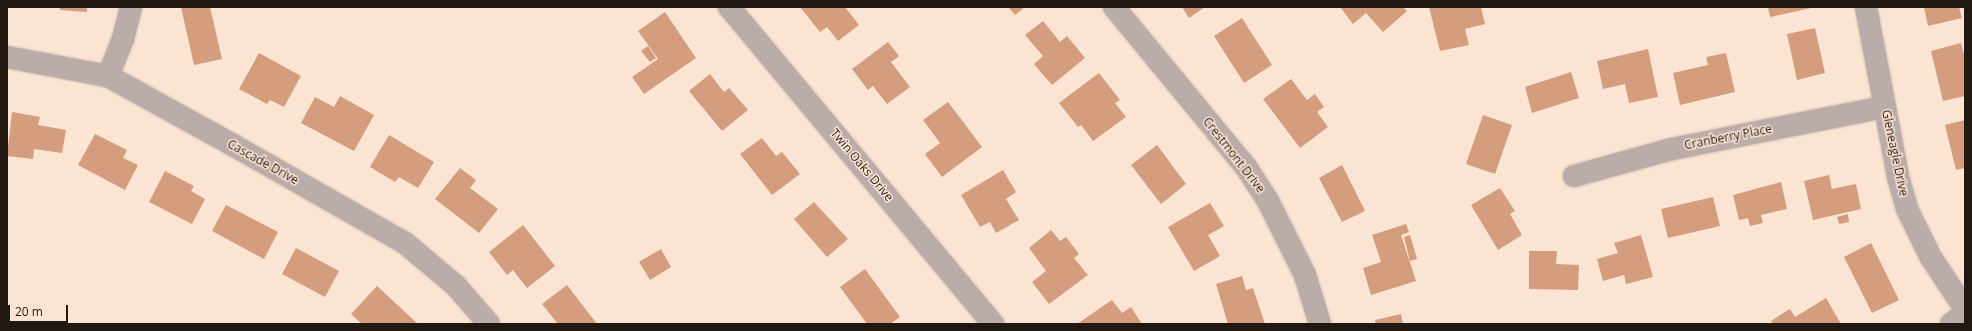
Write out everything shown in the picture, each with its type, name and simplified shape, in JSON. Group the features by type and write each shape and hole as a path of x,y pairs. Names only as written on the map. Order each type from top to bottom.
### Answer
{"street":[{"path":"108,76 123,39 131,7"},
{"name":"Twin Oaks Drive","path":"730,7 993,324"},
{"name":"Crestmont Drive","path":"1114,7 1246,167 1268,201 1304,275 1320,324"},
{"name":"Gleneagle Drive","path":"1866,7 1898,177 1907,209 1927,250 1965,309"},
{"name":"Cascade Drive","path":"7,57 108,76 404,243 456,286 489,324"},
{"name":"Cranberry Place","path":"1574,176 1672,148 1885,107"},
{"path":"1951,324 1965,314"}],"building":[{"path":"60,7 87,7 87,12 60,10"},
{"path":"181,7 210,7 222,59 194,65"},
{"path":"800,7 845,7 859,25 838,41 827,27 820,32"},
{"path":"1008,7 1025,7 1015,15"},
{"path":"1182,7 1205,7 1189,18"},
{"path":"1340,7 1403,7 1407,11 1383,32 1366,13 1353,24"},
{"path":"1429,7 1481,7 1485,24 1465,29 1469,45 1440,51"},
{"path":"1768,7 1811,7 1811,8 1770,17"},
{"path":"1924,7 1959,7 1962,18 1928,26"},
{"path":"665,12 696,58 644,94 632,77 658,59 638,31"},
{"path":"1242,18 1272,65 1244,83 1214,36"},
{"path":"1043,21 1060,42 1067,36 1085,58 1052,85 1034,64 1043,56 1025,35"},
{"path":"1815,28 1825,73 1797,80 1787,34"},
{"path":"888,42 899,56 891,62 910,87 887,104 873,86 868,90 852,69"},
{"path":"1961,43 1965,58 1965,96 1943,101 1931,51"},
{"path":"648,46 656,58 650,62 641,51"},
{"path":"1648,49 1658,97 1629,103 1625,84 1603,89 1597,61"},
{"path":"259,53 301,76 284,107 270,100 267,104 239,89"},
{"path":"1726,53 1735,92 1680,105 1673,73 1708,65 1706,57"},
{"path":"1571,72 1579,98 1532,113 1525,87"},
{"path":"1099,73 1120,100 1115,103 1126,117 1093,141 1081,125 1078,127 1059,103"},
{"path":"710,74 724,92 729,88 748,110 722,131 689,91"},
{"path":"1291,79 1307,100 1315,94 1324,107 1317,112 1328,127 1300,148 1263,99"},
{"path":"340,96 374,115 354,151 301,123 315,97 334,107"},
{"path":"948,102 982,147 942,177 925,154 940,143 923,120"},
{"path":"12,112 40,117 38,125 66,130 62,153 34,149 33,159 7,156"},
{"path":"1483,115 1512,125 1495,174 1466,164"},
{"path":"1965,120 1965,168 1956,170 1945,125"},
{"path":"95,134 127,150 123,158 138,165 125,190 78,165"},
{"path":"389,135 434,162 418,188 399,177 395,182 370,167"},
{"path":"762,138 776,156 782,152 800,174 772,195 740,154"},
{"path":"1157,145 1186,184 1161,204 1131,165"},
{"path":"1342,165 1365,211 1342,222 1319,178"},
{"path":"460,168 476,180 470,188 498,209 479,233 435,199"},
{"path":"1003,170 1016,192 1006,199 1019,220 996,233 990,222 980,227 961,195"},
{"path":"165,171 194,186 191,191 205,199 192,224 149,202"},
{"path":"1829,175 1832,189 1856,184 1861,209 1813,220 1804,181"},
{"path":"1781,182 1787,209 1761,215 1763,223 1750,226 1748,218 1739,220 1733,195"},
{"path":"1500,188 1515,211 1510,214 1522,235 1498,250 1471,205"},
{"path":"1713,197 1720,226 1668,238 1661,209"},
{"path":"814,202 848,239 827,257 794,219"},
{"path":"1210,203 1224,226 1208,235 1220,256 1194,271 1168,227"},
{"path":"226,205 278,232 264,259 212,231"},
{"path":"1848,214 1849,222 1839,224 1837,217"},
{"path":"1406,224 1409,232 1401,235 1416,281 1371,295 1363,268 1381,262 1372,235"},
{"path":"523,225 555,266 527,288 513,270 507,275 489,252"},
{"path":"1051,230 1060,241 1066,237 1079,254 1074,258 1088,275 1049,304 1032,282 1046,271 1029,248"},
{"path":"1410,235 1417,259 1410,261 1404,237"},
{"path":"1641,235 1653,277 1626,284 1624,275 1603,281 1597,259 1618,253 1614,243"},
{"path":"1871,243 1899,300 1872,313 1844,257"},
{"path":"296,248 339,271 325,297 282,274"},
{"path":"661,249 671,267 650,280 639,262"},
{"path":"1529,251 1557,251 1556,264 1579,265 1578,290 1529,289"},
{"path":"865,269 900,317 890,324 867,324 840,287"},
{"path":"1242,276 1246,290 1253,288 1265,324 1228,324 1216,284"},
{"path":"567,285 597,324 558,324 542,304"},
{"path":"377,286 418,324 362,324 351,314"},
{"path":"1826,298 1841,324 1773,324 1771,321 1790,309 1795,317"},
{"path":"1112,300 1122,313 1131,307 1142,324 1077,324"},
{"path":"1401,314 1403,324 1376,324 1375,320"}]}
